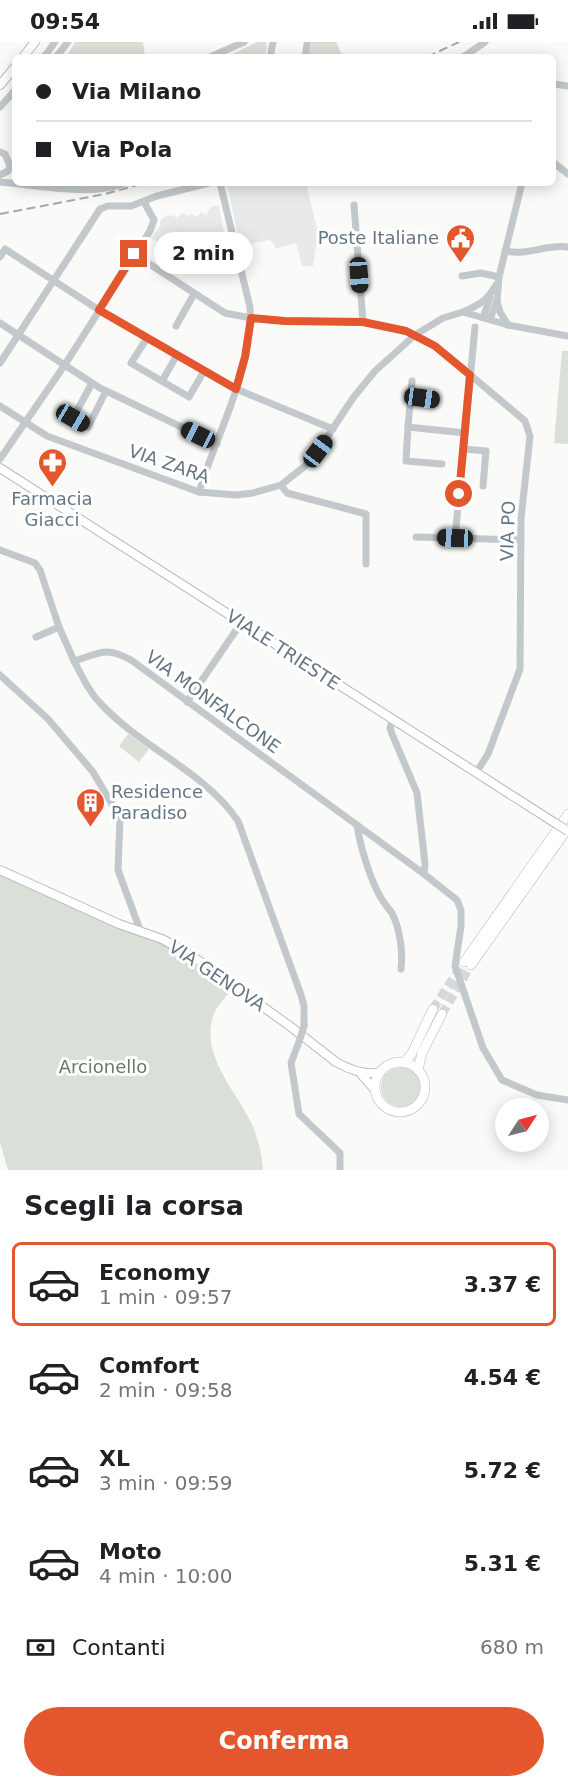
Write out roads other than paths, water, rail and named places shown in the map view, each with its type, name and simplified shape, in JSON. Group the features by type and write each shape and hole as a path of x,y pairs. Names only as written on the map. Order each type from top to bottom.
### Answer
{"highway":[{"path":"568,814 468,963 568,829"},
{"path":"438,1012 418,1070 404,1063 412,1053 438,1012"},
{"name":"VIA GENOVA","path":"381,1072 391,1064 404,1063"},
{"name":"VIA GENOVA","path":"375,1089 381,1103 393,1111 400,1113 414,1108 424,1097 425,1090 425,1083 418,1070"},
{"path":"375,1089 376,1080 381,1072"}],"main road":[{"path":"25,54 35,42"},
{"path":"0,85 12,70"},
{"name":"VIALE TRIESTE","path":"0,468 392,721 568,829"},
{"name":"VIA GENOVA","path":"0,870 119,924 140,930 191,955 336,1062 366,1077 375,1089"},
{"name":"VIA GENOVA","path":"358,1072 368,1074 381,1072"}],"street":[{"path":"58,54 68,42"},
{"path":"217,54 244,42"},
{"path":"467,54 485,42"},
{"path":"305,54 307,44"},
{"path":"0,107 12,93"},
{"path":"0,152 5,154 10,166 8,171 0,175"},
{"path":"556,165 568,174"},
{"path":"46,186 92,190 117,186"},
{"path":"178,190 181,186"},
{"path":"0,363 100,209 108,206 131,206 196,186"},
{"path":"199,492 236,389 245,357 251,318 220,186"},
{"path":"487,318 521,186"},
{"path":"0,459 64,366 154,224 152,215 144,202"},
{"path":"354,205 363,322"},
{"path":"505,251 521,253 555,246 567,247"},
{"path":"0,257 5,249 99,310 236,389 333,429"},
{"name":"VIA PO","path":"134,254 225,313 285,321 363,322 406,331 435,346 520,417 528,427 530,436 521,519 522,646 520,674 488,754 476,773"},
{"path":"462,276 481,273 498,280"},
{"path":"176,326 194,294"},
{"path":"494,298 508,325"},
{"name":"VIA ZARA","path":"0,406 47,436 199,492 236,495 253,493 281,485 305,466 375,371 415,335 443,318 494,298"},
{"path":"463,312 508,325 568,336"},
{"path":"0,323 106,391 217,444"},
{"path":"455,538 475,327"},
{"path":"147,338 131,363 189,397 204,371"},
{"path":"162,381 177,355"},
{"path":"412,381 406,461 442,464"},
{"path":"92,383 73,418 88,427 106,391"},
{"path":"410,396 434,400"},
{"path":"408,427 465,433"},
{"path":"463,449 486,451 483,486"},
{"path":"281,485 286,493 366,514 366,564"},
{"path":"416,537 521,540"},
{"path":"0,550 35,563 40,570 59,627 74,661 87,687 100,704 121,723 226,803 238,821 304,1006 304,1026 291,1063 299,1114 340,1153 340,1170"},
{"path":"187,702 241,623"},
{"path":"36,637 59,627"},
{"name":"VIA MONFALCONE","path":"74,661 104,651 113,651 131,660 457,900 461,910 455,966 483,1048 502,1080 537,1095 568,1100"},
{"path":"0,675 48,719 93,772 120,818 118,870 140,930"},
{"path":"392,721 390,728 392,734 417,794 425,864 424,874"},
{"path":"357,825 380,898 392,914 400,938 401,969"}],"tunnel":[{"path":"433,1009 464,962"},
{"path":"442,1014 471,965"}],"railway":[{"path":"433,54 459,42"},
{"path":"0,214 105,194 134,186"}],"place":[{"name":"Poste Italiane","path":"460,264"},
{"name":"Farmacia Giacci","path":"52,488"},
{"name":"Residence Paradiso","path":"90,828"}],"park label":[{"name":"Arcionello","path":"103,1067"}]}
